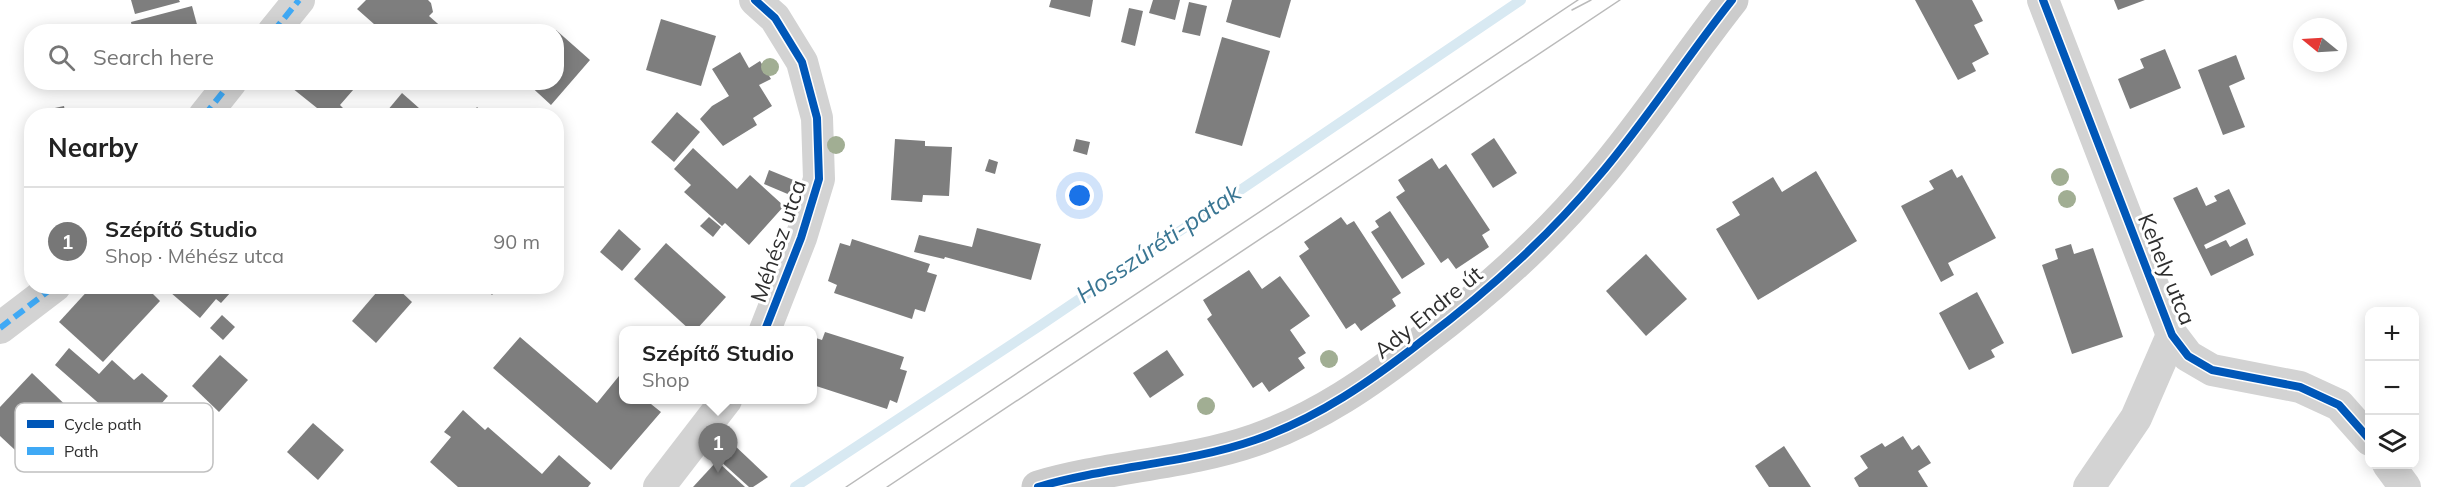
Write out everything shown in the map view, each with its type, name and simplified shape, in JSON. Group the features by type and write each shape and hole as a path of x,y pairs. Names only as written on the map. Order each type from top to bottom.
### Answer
{"street":[{"path":"280,24 299,0"},
{"name":"Méhész utca","path":"755,0 775,18 802,62 817,118 819,180 801,238 767,326"},
{"name":"Ady Endre út","path":"1038,487 1072,477 1207,452 1254,440 1324,409 1374,378 1445,324 1506,272 1598,178 1732,0"},
{"name":"Kehely utca","path":"2043,0 2172,335 2188,356 2212,370 2301,387 2339,405 2365,434"},
{"path":"210,108 225,90"},
{"path":"0,328 45,294"},
{"path":"2089,487 2136,418 2172,335"},
{"path":"659,487 722,404"},
{"path":"2391,469 2405,487"}],"building":[{"path":"131,0 179,0 180,2 135,14"},
{"path":"366,0 428,0 433,12 429,16 438,24 374,24 357,9"},
{"path":"1051,0 1093,0 1090,17 1049,7"},
{"path":"1153,0 1180,0 1175,20 1149,13"},
{"path":"1232,0 1291,0 1280,38 1226,22"},
{"path":"1915,0 1972,0 1983,21 1974,25 1989,54 1972,63 1976,71 1958,80"},
{"path":"2114,0 2145,0 2118,10"},
{"path":"1189,2 1207,6 1200,36 1182,32"},
{"path":"192,6 197,24 131,24 131,22"},
{"path":"1129,8 1143,11 1135,46 1121,42"},
{"path":"661,19 716,36 701,86 646,70"},
{"path":"564,37 590,60 564,90"},
{"path":"1222,37 1270,51 1242,146 1195,133"},
{"path":"2165,49 2181,88 2130,109 2118,79 2144,68 2140,59"},
{"path":"740,52 749,68 760,61 771,79 759,85 772,106 753,118 757,125 723,146 700,119 712,106 729,96 712,69"},
{"path":"2236,55 2245,79 2229,86 2245,127 2223,135 2198,70"},
{"path":"294,90 353,90 340,105 343,108 317,108"},
{"path":"535,90 564,90 551,105"},
{"path":"402,93 419,108 390,108"},
{"path":"677,112 700,132 674,162 651,142"},
{"path":"1494,138 1517,173 1493,188 1471,154"},
{"path":"895,139 925,141 925,146 952,147 949,196 923,195 922,202 891,200"},
{"path":"1076,139 1090,142 1087,155 1073,151"},
{"path":"693,148 737,189 750,175 784,206 749,245 725,223 722,226 684,192 691,185 674,169"},
{"path":"1432,158 1439,169 1446,164 1490,230 1482,235 1489,247 1456,269 1448,258 1441,263 1396,197 1405,191 1398,180"},
{"path":"989,159 998,162 995,174 985,171"},
{"path":"1952,169 1957,178 1962,175 1996,238 1948,263 1954,275 1941,282 1901,206 1934,189 1929,181"},
{"path":"769,170 796,181 790,195 764,184"},
{"path":"1816,171 1857,241 1758,300 1716,229 1740,215 1732,202 1773,177 1782,192"},
{"path":"2197,187 2206,206 2217,201 2214,196 2229,189 2246,224 2204,245 2206,249 2226,240 2230,247 2247,238 2254,255 2211,276 2173,198"},
{"path":"1390,211 1425,264 1402,279 1371,232 1379,227 1375,221"},
{"path":"709,217 721,227 713,237 700,226"},
{"path":"1341,217 1347,225 1354,221 1401,293 1392,299 1396,306 1361,331 1355,323 1346,329 1299,256 1309,249 1304,242"},
{"path":"977,228 1041,244 1031,280 945,257 944,259 914,252 919,235 972,247"},
{"path":"619,229 641,249 622,271 600,252"},
{"path":"852,239 930,264 927,272 937,275 925,312 915,309 912,319 834,293 837,285 828,281 840,243 850,246"},
{"path":"666,243 726,297 700,326 686,326 634,279"},
{"path":"2071,244 2074,254 2093,248 2123,337 2072,354 2042,265 2058,259 2055,249"},
{"path":"1646,254 1687,299 1646,336 1606,291"},
{"path":"1249,270 1262,289 1280,276 1310,316 1290,330 1306,353 1298,358 1305,368 1269,392 1262,382 1253,388 1207,319 1212,315 1203,300"},
{"path":"1977,292 2004,343 1991,350 1995,357 1969,370 1939,313"},
{"path":"85,294 153,294 160,301 103,362 59,322"},
{"path":"172,294 229,294 221,303 216,299 200,318"},
{"path":"375,294 404,294 412,302 376,343 352,321"},
{"path":"222,315 235,327 223,340 210,328"},
{"path":"825,332 904,357 900,369 907,371 897,403 890,400 887,409 817,386 817,338 822,340"},
{"path":"520,337 597,403 619,376 619,404 651,404 661,412 611,470 493,368"},
{"path":"69,348 99,374 112,360 134,380 142,373 168,396 162,403 98,403 55,365"},
{"path":"1167,350 1184,375 1150,398 1133,373"},
{"path":"220,355 248,380 219,412 213,403 210,403 192,386"},
{"path":"32,373 63,403 15,403 15,450 0,436 0,407"},
{"path":"463,410 485,430 488,427 542,474 559,455 591,483 588,487 458,487 430,462 451,437 444,432"},
{"path":"313,423 344,450 318,480 287,452"},
{"path":"1903,436 1912,450 1919,445 1931,463 1918,471 1928,487 1859,487 1854,478 1868,468 1860,456 1882,443 1885,447"},
{"path":"732,443 768,477 753,487 749,487 718,459"},
{"path":"1784,446 1811,487 1769,487 1755,466"},
{"path":"717,461 745,487 693,487"}],"waterway":[{"name":"Hosszúréti-patak","path":"795,487 1041,325 1521,0"}],"tram line":[{"path":"846,487 1578,0"},
{"path":"1572,10 1591,0"},
{"path":"887,487 1620,0"}],"marked path":[{"path":"280,24 299,0"},
{"path":"210,108 225,90"},
{"path":"0,328 45,294"}],"cycle path":[{"path":"755,0 775,18 802,62 817,118 819,179 801,238 767,326"},
{"path":"1038,487 1092,474 1202,455 1255,440 1322,410 1383,370 1469,304 1558,222 1616,156 1732,0"},
{"path":"2043,0 2172,335 2188,356 2212,370 2300,387 2339,405 2365,434"}],"place":[{"name":"Szépítő Studio","path":"718,473"}]}
